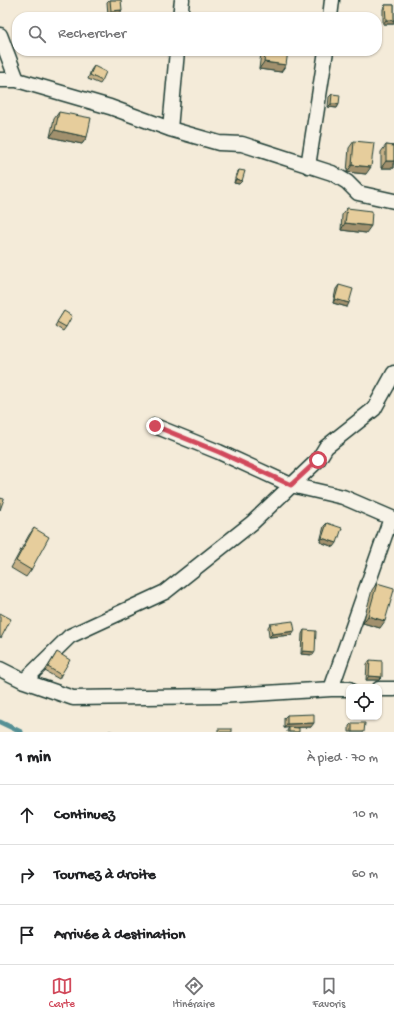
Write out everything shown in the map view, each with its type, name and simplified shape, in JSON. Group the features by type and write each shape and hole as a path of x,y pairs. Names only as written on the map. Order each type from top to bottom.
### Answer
{"street":[{"path":"181,12 182,0"},
{"path":"331,12 332,0"},
{"path":"0,35 17,80"},
{"path":"170,129 177,56"},
{"path":"308,166 325,56"},
{"path":"0,80 17,80 110,106 170,129 219,143 242,144 332,173 347,182 358,193 394,201"},
{"path":"24,681 70,636 165,592 252,523 318,460 326,447 374,409 394,373"},
{"path":"155,426 226,455 291,485 343,497 393,518 331,689"},
{"path":"0,669 24,681 73,698 219,696 346,689"},
{"path":"382,689 394,689"}],"building":[{"path":"110,0 121,0 122,10 111,11"},
{"path":"385,5 394,5 394,20 386,20"},
{"path":"265,56 287,56 286,65 264,62"},
{"path":"94,66 106,72 102,81 90,75"},
{"path":"332,94 340,95 339,104 331,104"},
{"path":"59,112 91,118 87,137 55,130"},
{"path":"354,141 374,143 371,167 352,165"},
{"path":"386,145 394,146 394,161 386,161"},
{"path":"239,170 245,171 242,181 236,179"},
{"path":"347,208 372,211 371,226 345,223"},
{"path":"339,285 353,289 349,303 335,299"},
{"path":"64,311 72,316 66,327 57,322"},
{"path":"0,498 4,499 0,510"},
{"path":"327,523 342,528 337,543 322,538"},
{"path":"34,528 49,537 31,570 16,561"},
{"path":"377,583 394,588 385,621 368,616"},
{"path":"0,613 11,619 1,638 0,637"},
{"path":"293,621 295,631 272,634 270,624"},
{"path":"304,630 316,631 315,652 303,651"},
{"path":"57,652 70,660 61,675 48,667"},
{"path":"370,660 382,661 382,677 369,676"},
{"path":"314,714 314,723 287,724 287,715"},
{"path":"352,723 365,723 364,732 352,732"},
{"path":"289,727 299,728 299,732 289,732"},
{"path":"218,729 232,729 232,732 218,732"}],"waterway":[{"path":"0,722 21,732"}],"route":[{"path":"155,426 219,452 291,485 318,460"}]}
